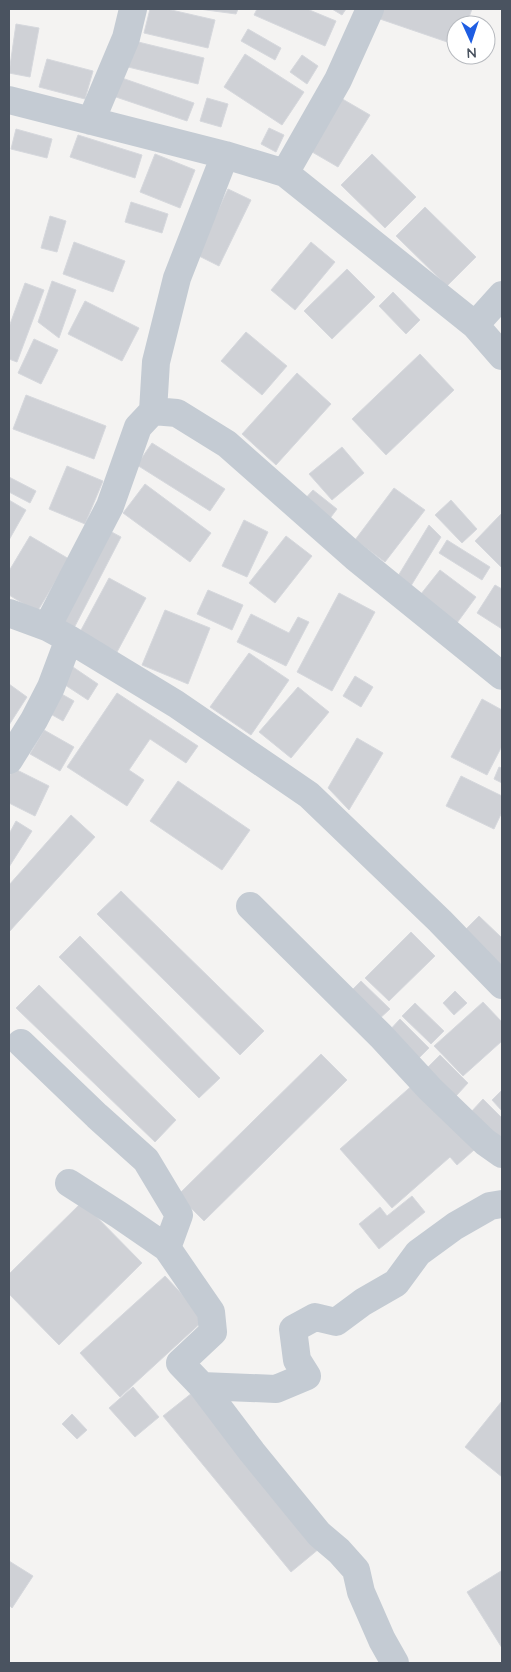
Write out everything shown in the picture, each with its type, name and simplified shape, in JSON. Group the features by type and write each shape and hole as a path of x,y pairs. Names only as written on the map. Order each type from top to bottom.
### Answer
{"street":[{"path":"91,121 126,38 133,9"},
{"path":"285,173 338,80 370,9"},
{"path":"9,100 225,155 285,173 475,325 502,356"},
{"path":"9,760 34,720 51,687 58,633 110,506 138,427 153,410 156,362 177,278 225,155"},
{"path":"475,325 502,295"},
{"path":"153,410 177,413 226,444 355,557 502,676"},
{"path":"9,613 58,633 176,704 309,795 440,921 502,985"},
{"path":"250,906 381,1036 430,1089 485,1142 502,1154"},
{"path":"21,1043 146,1160 179,1215 167,1248"},
{"path":"69,1183 167,1248 211,1312 213,1332 180,1362 202,1386 252,1452 319,1534 339,1551 356,1570 365,1600 382,1640 395,1663"},
{"path":"202,1386 276,1389 307,1376 297,1360 293,1329 316,1318 336,1322 363,1302 396,1283 418,1253 455,1226 490,1206 502,1204"}],"building":[{"path":"150,9 167,9 215,20 208,48 144,33"},
{"path":"199,9 238,9 236,14"},
{"path":"257,9 307,9 336,21 325,46 254,15"},
{"path":"332,9 346,9 342,15"},
{"path":"383,9 472,9 470,15 446,15 446,42 380,19"},
{"path":"16,24 39,28 30,77 9,73"},
{"path":"248,29 281,48 275,60 241,41"},
{"path":"130,40 204,58 198,84 124,66"},
{"path":"245,54 304,92 282,125 224,87"},
{"path":"302,55 318,66 307,84 290,72"},
{"path":"47,59 93,71 85,99 39,87"},
{"path":"119,77 194,103 187,121 113,96"},
{"path":"339,97 370,115 338,167 307,149"},
{"path":"207,98 228,104 221,127 200,121"},
{"path":"269,128 284,135 276,152 261,144"},
{"path":"16,129 52,139 47,158 11,149"},
{"path":"78,135 142,155 135,178 70,157"},
{"path":"155,154 195,170 180,208 140,192"},
{"path":"372,154 416,197 385,228 341,185"},
{"path":"228,189 251,200 219,266 197,255"},
{"path":"131,202 168,214 162,233 125,222"},
{"path":"425,207 476,257 447,286 396,236"},
{"path":"50,216 66,221 57,252 41,248"},
{"path":"74,242 125,261 113,292 63,274"},
{"path":"311,242 335,262 295,310 271,290"},
{"path":"347,269 375,297 332,339 304,311"},
{"path":"52,281 76,290 59,338 38,322"},
{"path":"25,283 44,290 17,362 9,359 9,327"},
{"path":"393,292 420,320 406,334 379,306"},
{"path":"85,301 139,328 122,361 68,334"},
{"path":"246,332 287,366 262,395 221,361"},
{"path":"34,339 58,350 41,384 18,373"},
{"path":"420,354 454,390 386,455 352,419"},
{"path":"297,373 331,404 276,465 242,434"},
{"path":"26,395 106,426 94,459 13,429"},
{"path":"152,443 225,489 210,511 137,465"},
{"path":"342,447 364,473 332,500 309,474"},
{"path":"67,466 103,481 85,524 49,509"},
{"path":"9,477 36,491 30,503 9,492"},
{"path":"145,484 211,533 190,562 123,513"},
{"path":"394,488 425,510 385,562 355,540"},
{"path":"313,490 337,509 328,521 303,501"},
{"path":"9,500 26,510 9,540"},
{"path":"451,500 477,529 462,543 435,515"},
{"path":"502,513 502,568 475,541"},
{"path":"244,520 268,532 247,577 222,566"},
{"path":"429,525 441,537 409,589 395,581"},
{"path":"106,529 121,537 74,628 59,620"},
{"path":"30,536 69,559 37,612 9,595 9,571"},
{"path":"286,536 312,556 275,603 249,583"},
{"path":"447,540 490,567 482,580 439,553"},
{"path":"440,570 476,597 454,627 417,599"},
{"path":"109,578 146,598 117,652 80,632"},
{"path":"495,585 502,589 502,629 477,613"},
{"path":"208,590 243,605 232,630 197,614"},
{"path":"339,593 375,612 332,691 297,672"},
{"path":"165,610 210,628 188,684 142,665"},
{"path":"251,614 289,633 298,617 309,622 286,666 237,642"},
{"path":"249,653 289,680 251,735 210,707"},
{"path":"70,665 98,684 88,700 59,681"},
{"path":"355,676 373,687 361,707 343,696"},
{"path":"9,684 27,697 9,725"},
{"path":"298,687 329,712 291,758 259,732"},
{"path":"58,692 74,701 63,721 47,712"},
{"path":"117,693 198,746 186,763 150,739 129,770 144,780 127,806 67,767"},
{"path":"482,699 502,710 502,746 487,775 451,757"},
{"path":"44,730 74,747 60,771 30,754"},
{"path":"357,738 383,753 349,810 328,788"},
{"path":"499,767 502,768 502,783 494,779"},
{"path":"13,768 49,786 35,816 9,803 9,777"},
{"path":"461,776 502,796 502,812 494,829 446,806"},
{"path":"178,781 250,830 222,870 150,821"},
{"path":"71,815 95,837 9,932 9,885"},
{"path":"16,821 32,831 9,867 9,834"},
{"path":"121,891 264,1031 240,1055 97,914"},
{"path":"479,916 502,938 502,972 461,934"},
{"path":"411,932 435,956 389,1001 365,978"},
{"path":"80,936 220,1078 199,1098 59,957"},
{"path":"361,981 390,1009 377,1021 348,994"},
{"path":"39,985 176,1120 155,1142 16,1008"},
{"path":"455,991 467,1003 454,1015 443,1003"},
{"path":"483,1002 502,1022 502,1041 463,1076 434,1046"},
{"path":"415,1003 444,1031 431,1044 402,1016"},
{"path":"400,1019 429,1048 417,1060 388,1032"},
{"path":"321,1054 347,1080 204,1221 178,1195"},
{"path":"440,1055 468,1083 456,1096 427,1068"},
{"path":"415,1083 474,1150 457,1165 450,1157 392,1208 340,1149"},
{"path":"502,1090 502,1111 492,1100"},
{"path":"483,1099 502,1118 502,1137 500,1140 471,1112"},
{"path":"412,1196 425,1212 379,1249 359,1224 380,1207 387,1216"},
{"path":"82,1202 142,1263 59,1345 9,1294 9,1274"},
{"path":"165,1276 205,1319 120,1397 80,1353"},
{"path":"133,1387 159,1417 135,1437 109,1408"},
{"path":"192,1393 320,1548 291,1572 163,1416"},
{"path":"502,1401 502,1477 465,1447"},
{"path":"72,1414 87,1430 77,1439 62,1424"},
{"path":"9,1561 33,1576 12,1608 9,1605"},
{"path":"501,1571 502,1573 502,1648 467,1592"}]}
